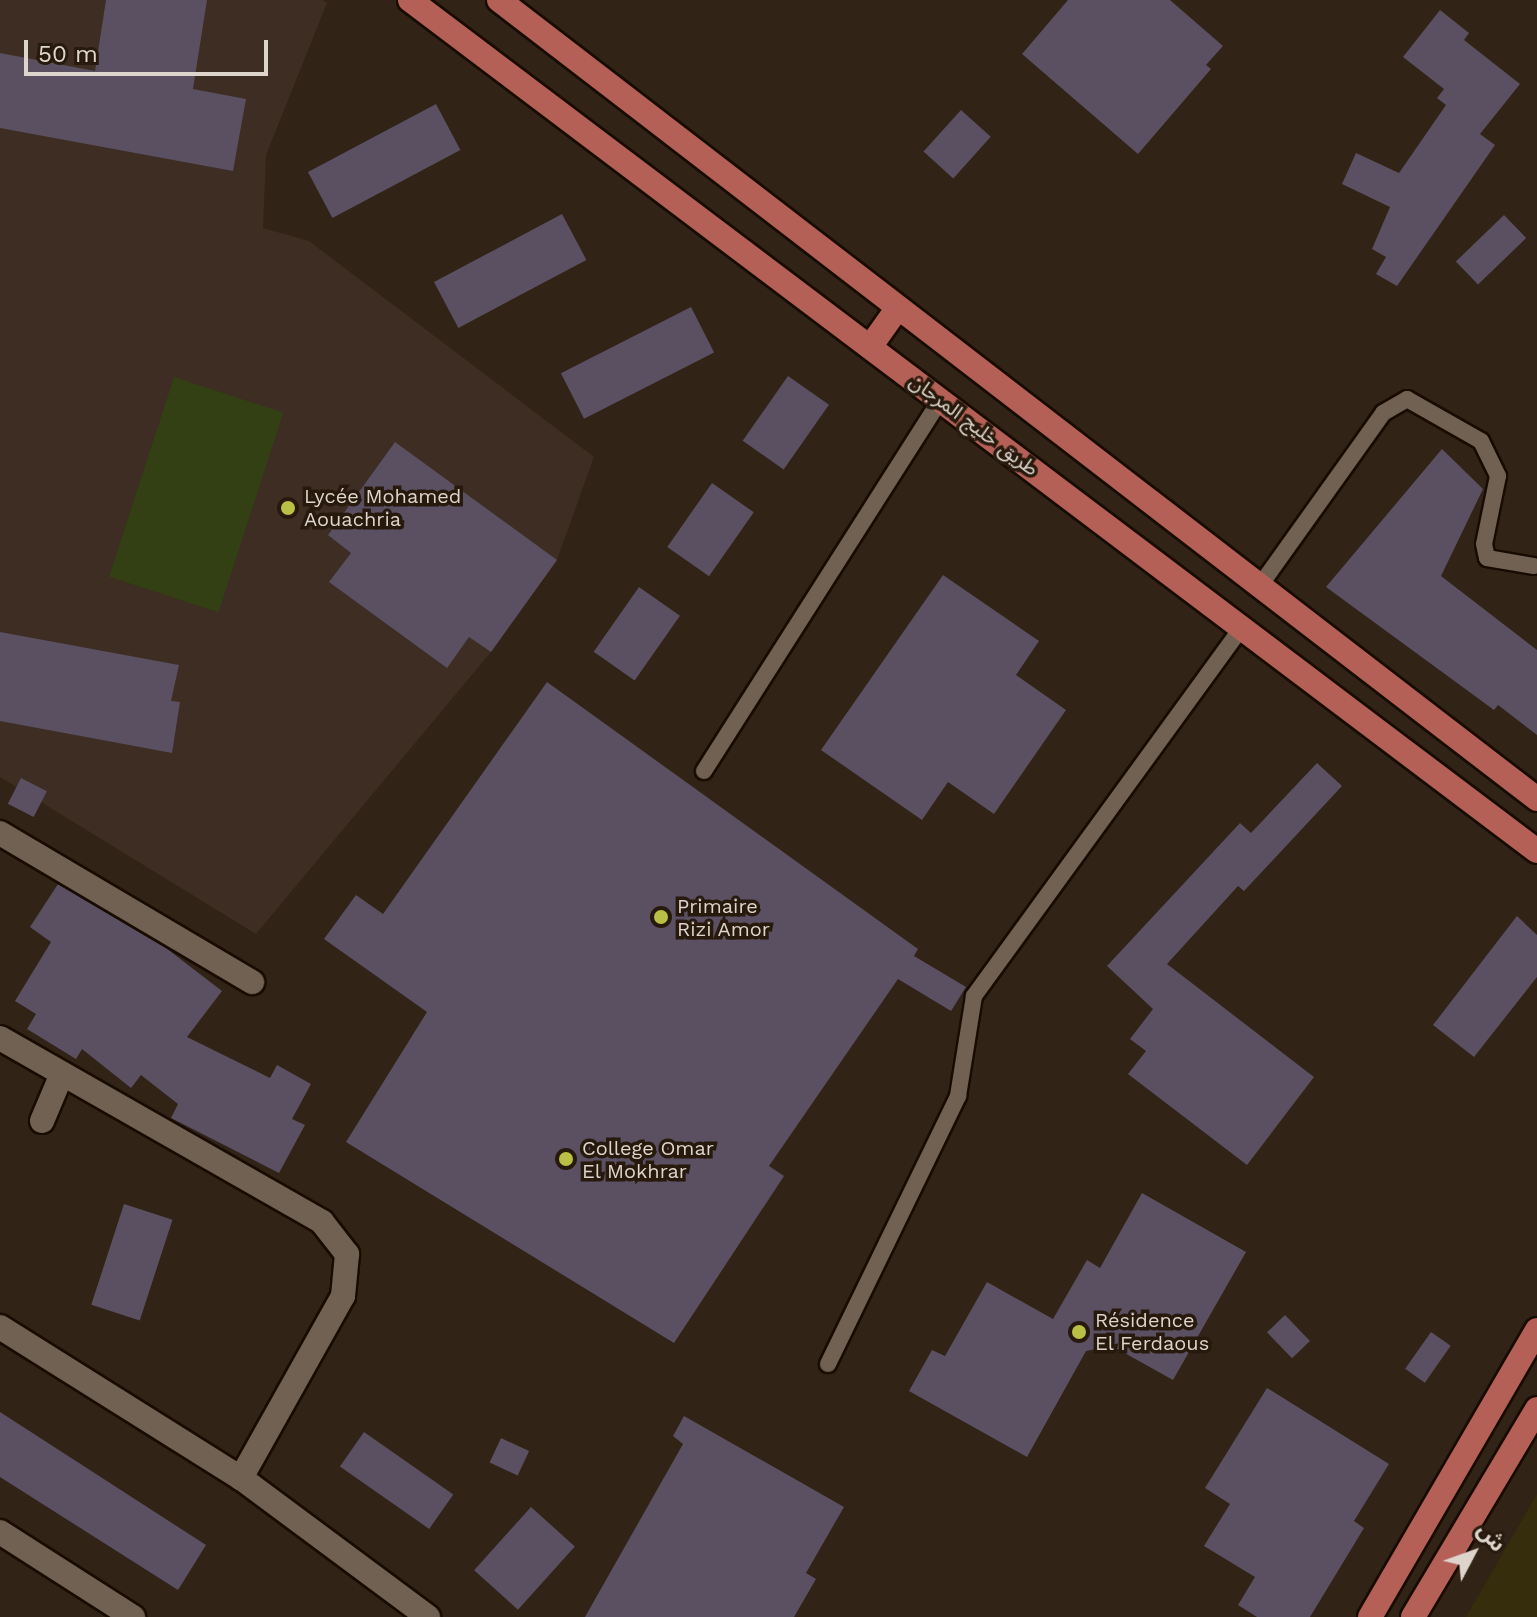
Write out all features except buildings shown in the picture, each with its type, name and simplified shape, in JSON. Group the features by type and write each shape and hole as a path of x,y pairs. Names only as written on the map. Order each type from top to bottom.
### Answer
{"main road":[{"name":"طريق خليج المرجان","path":"410,0 1537,851"},
{"path":"499,0 1537,799"},
{"path":"870,347 897,309"},
{"path":"1370,1617 1537,1330"},
{"path":"1413,1617 1537,1409"}],"street":[{"path":"0,833 252,982"},
{"path":"0,1038 61,1076 322,1222 347,1254 343,1296 241,1478"},
{"path":"42,1121 61,1076"},
{"path":"0,1327 241,1478 418,1614"},
{"path":"0,1532 133,1617"}],"lane":[{"path":"1259,587 1383,413 1407,399 1481,441 1498,476 1484,544 1487,558 1534,566"},
{"path":"704,771 940,400"},
{"path":"828,1364 958,1096 974,996 1242,627"}],"shaded area":[{"name":"Lycée Mohamed Aouachria","path":"0,0 323,0 327,3 266,155 263,228 309,241 594,457 557,560 491,652 256,934 0,777"}],"green space":[{"path":"174,377 283,413 218,612 109,577"}],"sand":[{"path":"1537,1494 1537,1617 1466,1617"}],"place":[{"name":"Lycée Mohamed Aouachria","path":"288,508"},
{"name":"Primaire Rizi Amor","path":"661,917"},
{"name":"College Omar El Mokhrar","path":"566,1159"},
{"name":"Résidence El Ferdaous","path":"1079,1332"}]}
